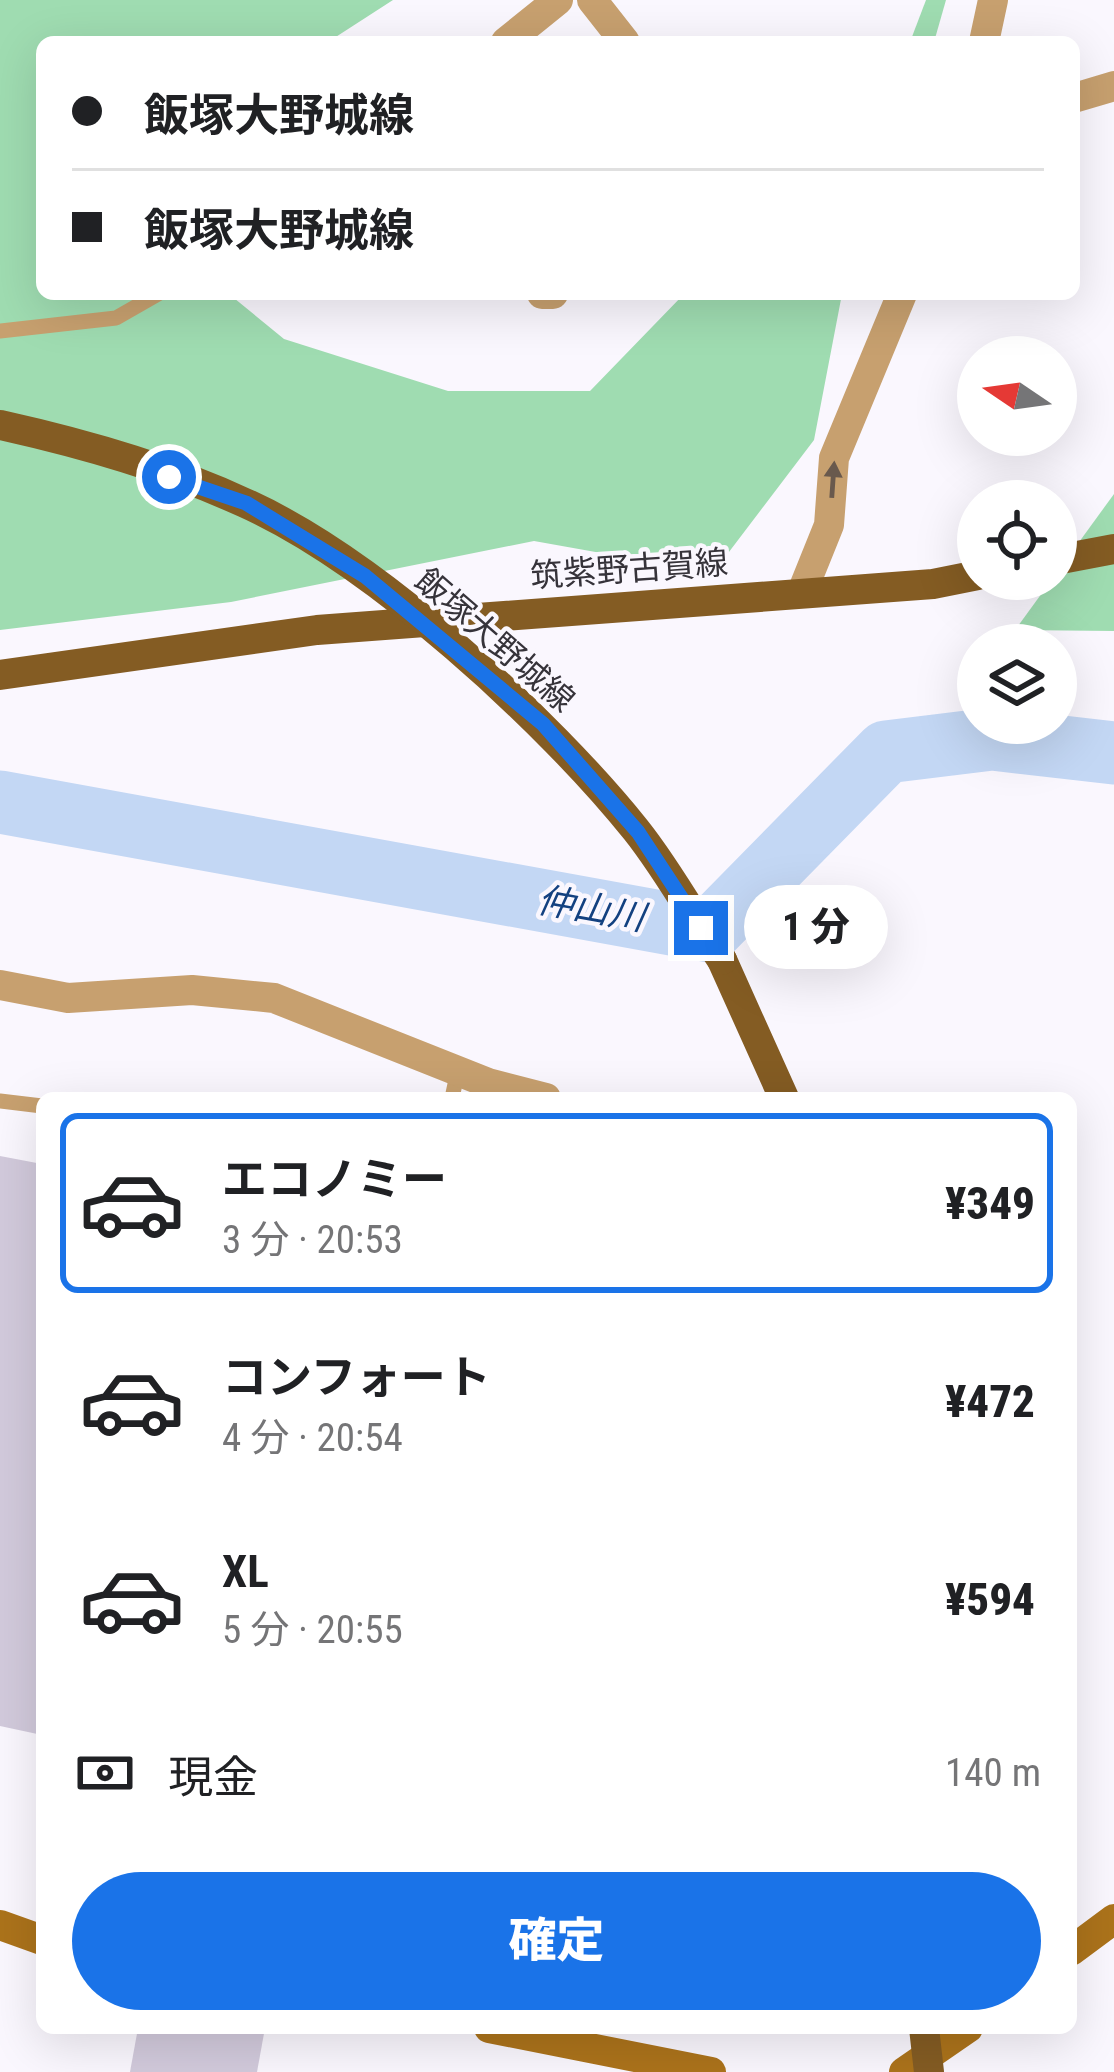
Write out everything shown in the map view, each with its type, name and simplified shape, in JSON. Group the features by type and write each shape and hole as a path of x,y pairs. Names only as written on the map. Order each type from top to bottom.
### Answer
{"main road":[{"name":"飯塚大野城線","path":"0,425 54,437 246,503 365,576 543,724 638,832 722,960 781,1092"},
{"path":"1077,556 1114,549"},
{"name":"筑紫野古賀線","path":"0,675 317,630 957,579"}],"street":[{"path":"513,36 558,0"},
{"path":"592,0 620,36"},
{"path":"985,36 993,0"},
{"path":"1080,96 1114,86"},
{"path":"802,592 830,525 834,458 900,300"},
{"path":"0,985 68,998 192,991 274,998 455,1084 506,1092"},
{"path":"1077,1947 1114,1919"},
{"path":"0,1924 36,1938"},
{"path":"519,2034 711,2072"},
{"path":"921,2058 959,2034"}],"lane":[{"path":"0,331 116,317 147,300"},
{"path":"0,1101 36,1105"}],"green space":[{"path":"0,0 393,0 337,36 36,36 36,300 236,300 284,339 448,391 590,391 678,300 841,300 814,440 713,573 534,541 231,602 0,630"},
{"path":"926,0 946,0 936,36 912,36"},
{"path":"1114,494 1114,631 1077,631 1077,624 1019,624 1037,600 1077,600 1077,545"}],"building":[{"path":"0,1156 36,1163 36,1734 0,1726"},
{"path":"137,2034 264,2034 257,2072 130,2072"}],"waterway":[{"name":"仲山川","path":"0,802 710,931 886,752 992,739 1114,753"}],"route":[{"path":"169,477 246,503 365,576 543,724 638,832 701,928"}]}
